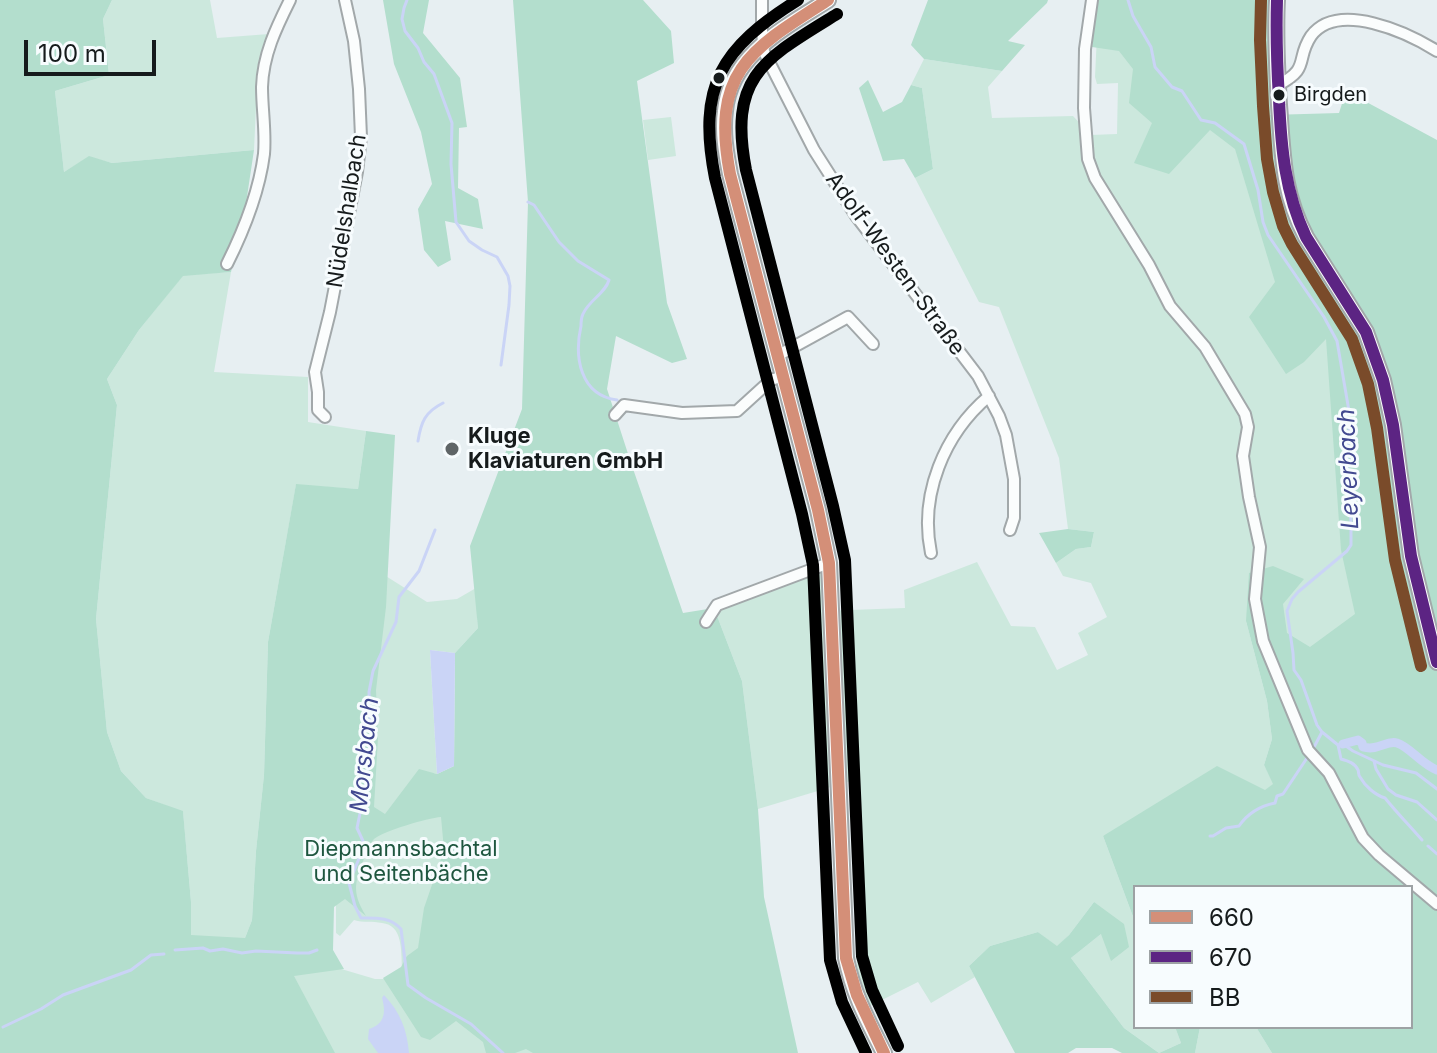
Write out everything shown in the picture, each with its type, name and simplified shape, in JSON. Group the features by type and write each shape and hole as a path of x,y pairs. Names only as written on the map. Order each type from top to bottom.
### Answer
{"main road":[{"path":"828,0 776,33 743,65 726,102 724,132 730,174 818,510 829,563 846,958 860,1008 884,1053"},
{"path":"1277,0 1276,45 1285,178 1292,206 1306,237 1366,332 1383,380 1393,425 1407,530 1437,662"}],"street":[{"path":"227,264 255,197 264,154 262,87 266,57 290,0"},
{"name":"Nüdelshalbach","path":"325,417 318,410 315,372 330,312 361,137 354,41 345,0"},
{"path":"762,0 763,44"},
{"path":"1092,0 1086,35 1084,108 1088,159 1095,178 1149,265 1170,306 1205,347 1245,414 1248,427 1243,456 1260,547 1255,592 1263,641 1308,750 1329,773 1363,838 1437,904"},
{"path":"1278,85 1300,70 1307,43 1317,28 1334,20 1364,20 1386,26 1437,51"},
{"name":"Adolf-Westen-Straße","path":"763,44 772,69 832,179 876,244 978,376 989,396 1006,435 1012,467 1014,518 1010,530"},
{"path":"777,356 848,317 873,344"},
{"path":"615,415 624,405 682,413 737,411 771,380 783,376"},
{"path":"931,553 927,532 930,497 940,461 965,421 989,396"},
{"path":"706,622 717,605 829,563"}],"green space":[{"path":"0,0 112,0 103,19 109,75 55,91 64,172 89,156 112,163 254,150 231,272 183,276 139,330 107,379 117,405 96,619 107,732 121,771 146,798 183,811 191,935 245,938 252,920 264,775 268,642 296,484 358,489 366,431 395,435 386,607 376,690 378,738 374,807 385,814 419,769 437,774 454,766 455,653 478,628 470,546 522,409 528,202 513,0 643,0 671,31 674,63 637,81 667,303 687,359 672,363 616,336 607,389 683,613 714,608 742,681 758,809 764,897 798,1053 533,1053 526,1049 515,1053 486,1053 483,1042 456,1021 430,1040 421,1037 383,978 401,967 407,956 418,948 424,908 444,850 441,817 406,825 374,839 356,886 358,900 366,916 345,899 334,907 333,950 344,969 294,976 335,1053 0,1053"},
{"path":"112,0 210,0 217,38 269,34 258,64 254,150 112,163 89,157 64,172 55,91 109,75 103,19"},
{"path":"383,0 429,0 423,33 460,78 467,127 459,128 458,188 478,199 483,229 445,221 451,260 438,267 424,250 418,209 432,184 421,132 394,64"},
{"path":"928,0 1048,0 1008,41 1025,45 1002,71 924,59 911,45"},
{"path":"1096,0 1273,0 1270,115 1339,113 1346,91 1437,140 1437,1053 1272,1053 1257,1029 1413,1029 1413,885 1133,885 1133,917 1103,836 1217,766 1265,790 1273,784 1264,765 1272,739 1267,701 1246,621 1249,573 1273,566 1304,579 1283,604 1287,633 1310,647 1355,614 1341,550 1326,339 1304,362 1286,374 1249,317 1275,282 1235,149 1210,130 1169,174 1134,163 1152,123 1129,103 1133,69 1119,51 1092,47"},
{"path":"1097,35 1271,39 1306,249 1437,756 1246,621 1267,701 1272,739 1264,765 1274,784 1265,791 1103,836 1133,917 1133,1029 1176,1029 1181,1043 1159,1053 1124,1028 1071,958 1101,934 1094,902 1057,947 1038,932 990,946 969,966 975,977 931,1003 918,982 870,1006 857,973 854,780 758,809 742,681 714,608 821,572 823,611 905,608 904,590 977,562 1011,626 1035,627 1057,670 1088,655 1078,633 1107,617 1091,583 1063,576 1056,563 1076,549 1091,547 1094,532 1068,529 1059,458 999,307 979,302 915,178 933,169 922,88 911,85 924,59 1002,71 988,87 992,118 1073,116 1091,135 1117,134 1118,83 1097,84"},
{"path":"868,80 883,112 902,102 911,85 922,88 933,169 915,178 904,159 883,161 859,88"},
{"path":"671,117 676,156 648,160 643,120"},
{"name":"Diepmannsbachtal und Seitenbäche","path":"231,272 214,372 308,377 308,422 366,431 358,489 296,485 268,642 264,775 252,920 245,938 237,938 375,979 384,979 402,967 400,940 389,925 354,920 340,936 336,933 362,561 427,602 457,599 476,588 478,628 455,653 430,650 437,774 433,773 482,803 569,1053 0,1053 0,1018 190,934 191,902 183,812 146,798 121,771 107,732 96,619 117,405 107,379 139,330 183,275"},
{"path":"1068,529 1094,532 1091,547 1076,549 1056,563 1039,533"},
{"path":"1094,902 1124,924 1129,947 1111,961 1101,934 1071,958 1124,1028 1159,1053 1076,1048 1068,1053 1015,1053 969,966 990,946 1038,932 1057,946"},
{"path":"1176,1029 1200,1029 1195,1053 1159,1053 1181,1043"},
{"path":"1200,1029 1257,1029 1272,1053 1195,1053"}],"water":[{"path":"430,650 455,653 454,766 437,774"},
{"path":"384,995 402,1021 409,1053 378,1053 368,1039 369,1029 383,1017"}],"waterway":[{"name":"Morsbach","path":"407,0 402,19 405,31 434,74 452,123 451,164 456,222 469,241 497,257 508,276 509,305 501,365"},
{"name":"Leyerbach","path":"1128,0 1133,16 1151,47 1155,67 1172,87 1182,91 1201,120 1215,123 1244,144 1268,235 1337,341 1350,417 1347,462 1351,545 1292,599 1287,611 1294,670 1322,732 1338,745 1343,744 1383,765 1416,773 1437,789"},
{"path":"528,202 534,205 559,242 578,261 609,280 582,316 578,350 582,373 588,383 605,397 617,400"},
{"name":"Morsbach","path":"418,441 425,418 443,403"},
{"name":"Morsbach","path":"435,530 419,571 399,597 396,622 373,671 369,692 371,740 357,828 363,841 349,883 361,918 388,920 401,929 408,985 471,1024 503,1053"},
{"path":"1313,749 1322,732"},
{"path":"1343,744 1358,740 1363,747 1369,748 1397,743 1437,770"},
{"name":"Leyerbach","path":"1338,745 1341,759 1355,766 1365,784 1385,798 1422,840"},
{"path":"1210,836 1239,826 1255,811 1275,803 1277,796 1283,794 1307,758"},
{"path":"1374,761 1388,789 1417,802 1437,820"},
{"name":"Leyerbach","path":"1428,846 1437,854"},
{"path":"175,950 203,948 242,953 309,953 317,950"},
{"path":"3,1027 63,995 131,970 151,955 164,954"}],"transit line":[{"path":"798,0 750,35 721,72 713,94 710,146 715,178 813,565 830,960 842,1002 866,1053"},
{"name":"660","path":"828,0 777,34 757,50 742,68 732,87 726,111 726,139 730,174 818,510 829,563 846,958 857,995 884,1053"},
{"name":"BB","path":"1261,0 1263,106 1273,192 1283,226 1352,339 1368,384 1395,560 1421,666"},
{"name":"670","path":"1277,0 1280,117 1293,204 1306,237 1366,332 1383,380 1393,425 1411,556 1437,662"},
{"path":"837,14 789,44 757,74 742,112 742,138 746,170 845,560 862,956 872,990 898,1046"}],"place":[{"name":"Birgden","path":"1279,95"},
{"name":"Kluge Klaviaturen GmbH","path":"452,449"}]}
